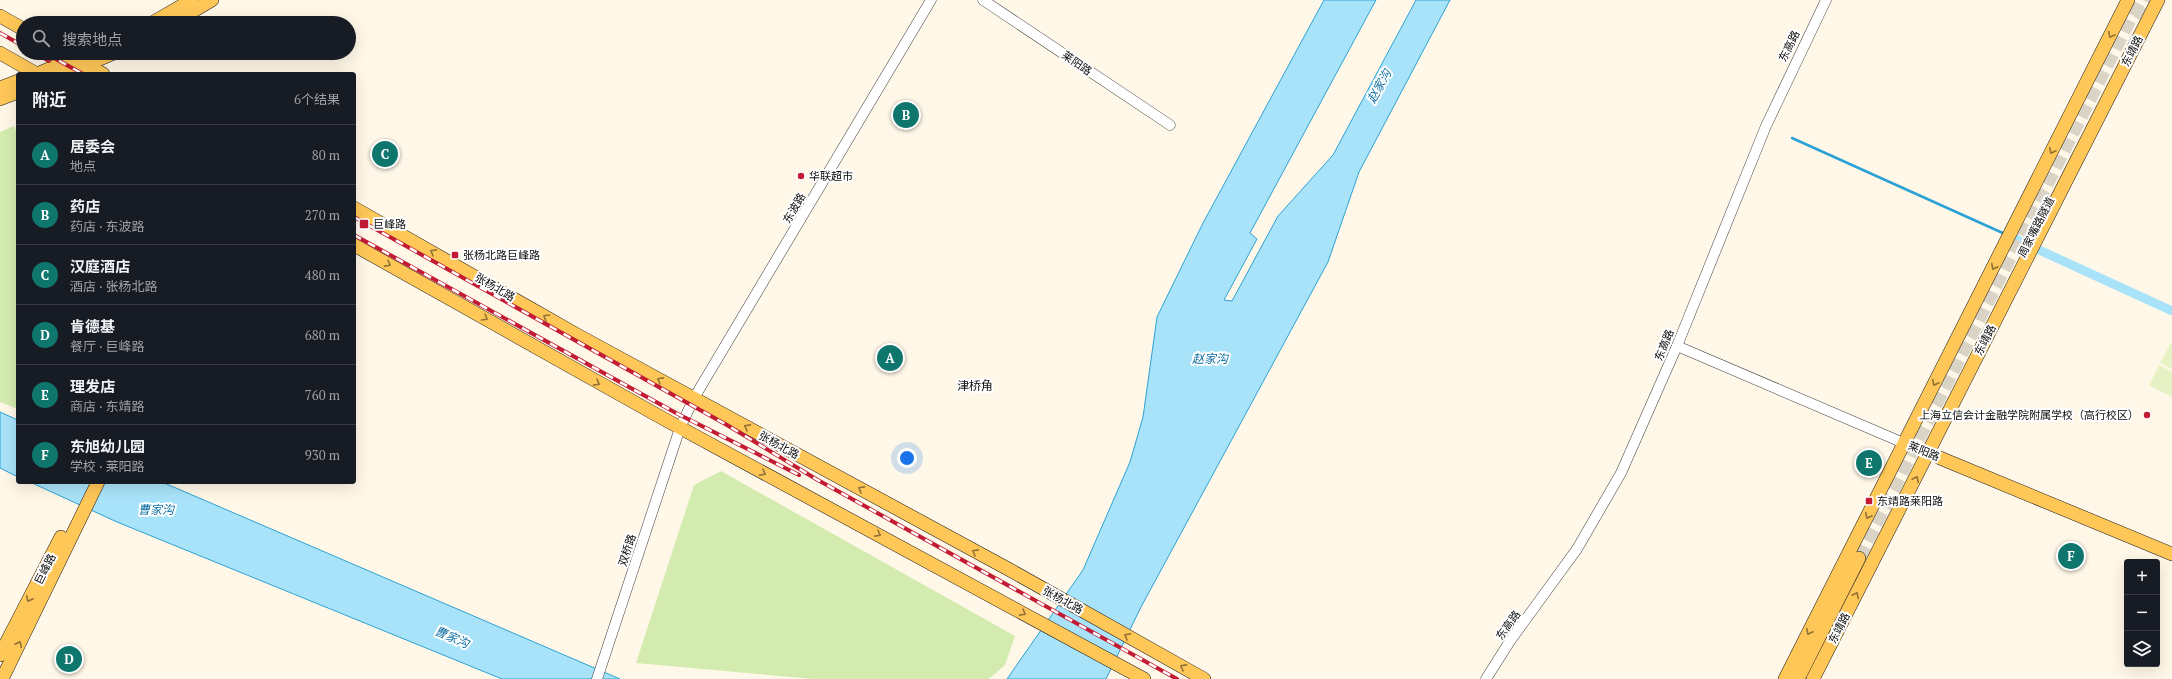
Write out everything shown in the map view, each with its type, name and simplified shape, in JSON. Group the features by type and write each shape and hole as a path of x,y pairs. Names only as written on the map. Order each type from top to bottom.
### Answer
{"main road":[{"path":"164,16 192,0"},
{"path":"185,16 212,0"},
{"path":"1785,679 2128,0"},
{"name":"东靖路","path":"1813,679 1934,456 1937,435 2158,0"},
{"path":"0,16 16,25"},
{"name":"周家嘴路隧道","path":"1937,435 2035,228 2140,20"},
{"path":"0,53 33,72"},
{"path":"42,72 71,60"},
{"path":"66,72 76,60"},
{"path":"82,60 100,72"},
{"path":"0,88 16,82"},
{"path":"0,99 16,93"},
{"name":"张杨北路","path":"356,209 694,398 1010,570 1204,679"},
{"path":"356,246 680,428 1144,679"},
{"name":"莱阳路","path":"1934,456 2172,554"},
{"name":"巨峰路","path":"2,679 70,529 87,484"},
{"path":"70,529 97,484"},
{"name":"巨峰路","path":"0,656 70,529"},
{"path":"1798,679 1859,558"}],"street":[{"name":"东波路","path":"680,428 694,398 931,0"},
{"name":"莱阳路","path":"983,0 1170,126"},
{"name":"东高路","path":"1486,679 1510,641 1577,549 1603,508 1639,434 1766,126 1826,0"},
{"name":"莱阳路","path":"1676,346 1934,456"},
{"name":"双桥路","path":"597,679 680,428"}],"green space":[{"path":"14,126 16,131 16,408 0,402 0,132"},
{"path":"2170,344 2172,344 2172,369 2160,363"},
{"path":"2159,365 2172,372 2172,397 2149,385"},
{"path":"721,471 1015,636 1005,665 989,679 813,679 636,663 694,485"}],"water":[{"name":"赵家沟","path":"1324,0 1376,0 1250,233 1257,239 1224,300 1232,301 1278,216 1333,155 1416,0 1450,0 1359,172 1328,262 1141,607 1106,679 1007,679 1083,570 1130,462 1143,417 1157,317 1203,223"},
{"path":"0,412 16,419 16,476 0,468"},
{"name":"曹家沟","path":"34,484 167,484 620,679 502,679 117,522"}],"waterway":[{"path":"1792,138 2005,234"},
{"name":"周家嘴路隧道","path":"2014,238 2028,245"},
{"path":"2037,249 2172,311"}],"tunnel":[{"path":"1859,558 2140,0"},
{"path":"2140,20 2150,0"}],"railway":[{"path":"0,33 16,42"},
{"path":"58,60 79,72"},
{"path":"356,218 727,425 816,479 1177,679"},
{"path":"356,236 676,413 799,475"}],"place":[{"name":"药店","path":"906,115"},
{"name":"汉庭酒店","path":"385,154"},
{"name":"华联超市","path":"801,176"},
{"name":"巨峰路","path":"364,224"},
{"name":"张杨北路巨峰路","path":"455,255"},
{"name":"居委会","path":"890,358"},
{"name":"上海立信会计金融学院附属学校（高行校区）","path":"2147,415"},
{"name":"理发店","path":"1869,463"},
{"name":"东靖路莱阳路","path":"1869,501"},
{"name":"东旭幼儿园","path":"2071,556"},
{"name":"肯德基","path":"69,659"}],"district":[{"name":"津桥角","path":"975,385"}]}
